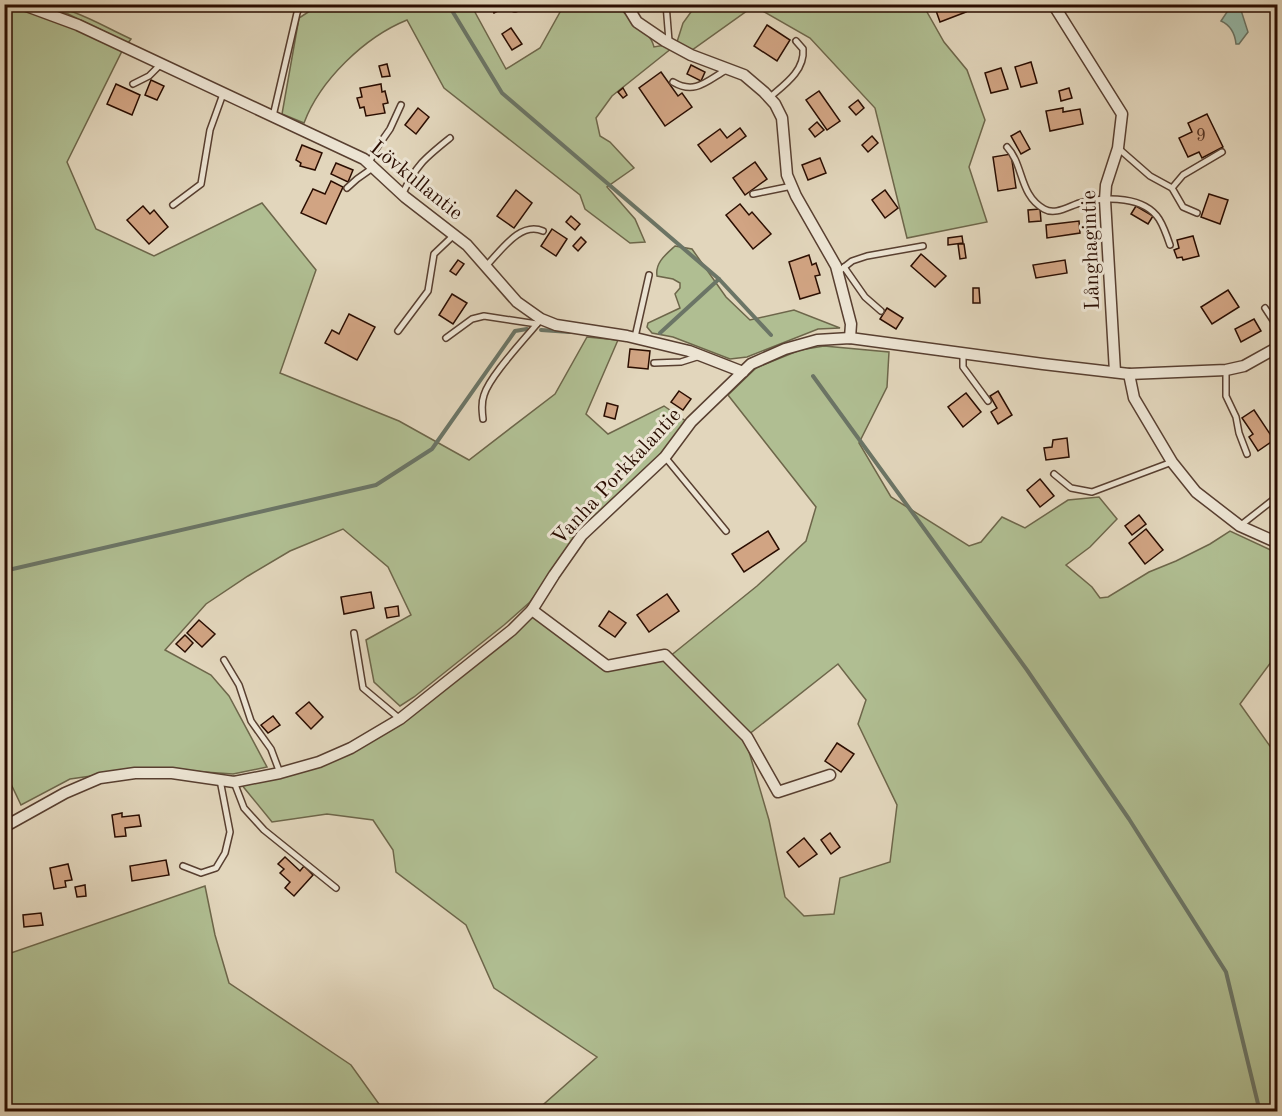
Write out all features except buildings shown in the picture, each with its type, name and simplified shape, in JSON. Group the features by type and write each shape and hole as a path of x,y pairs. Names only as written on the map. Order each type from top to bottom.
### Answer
{"street":[{"name":"Lövkullantie","path":"21,4 58,17 161,64 338,147 371,165 402,195 453,235 486,266 517,303 539,322 635,338 702,356 743,372"},
{"path":"626,4 637,22 691,55 744,75 769,98 782,118 788,175 792,186 841,269 851,324 850,338"},
{"name":"Långhagintie","path":"1053,4 1122,114 1118,148 1106,185 1105,200 1115,372"},
{"name":"Vanha Porkkalantie","path":"4,827 65,793 100,778 135,773 172,773 234,782 280,773 319,762 351,748 400,719 512,630 532,610 554,574 582,536 665,457 691,422 752,364 785,349 817,340 850,338 1129,374 1226,370 1244,366 1278,347"},
{"path":"1129,374 1134,398 1172,462 1196,492 1240,526 1278,543"},
{"path":"532,610 607,666 665,655 747,737 778,792 830,776"}],"lane":[{"path":"272,117 301,4"},
{"path":"666,4 669,43"},
{"path":"769,98 792,77 802,63 803,49 796,41"},
{"path":"133,84 149,76 161,64"},
{"path":"673,82 683,87 695,88 728,69"},
{"path":"173,205 201,184 210,130 223,94"},
{"path":"347,188 371,165 376,149 390,129 401,105"},
{"path":"402,195 412,173 423,160 450,138"},
{"path":"1007,147 1014,154 1019,175 1029,195 1046,211 1055,212 1083,202 1119,199 1135,202 1150,209 1159,219 1170,244"},
{"path":"1118,148 1150,176 1172,188 1183,207 1197,213"},
{"path":"1172,188 1183,175 1222,152"},
{"path":"753,194 792,186"},
{"path":"486,266 521,231 536,228 543,231"},
{"path":"398,331 428,291 434,254 453,235"},
{"path":"881,310 865,297 841,269 852,261 867,256 923,246"},
{"path":"635,338 649,275"},
{"path":"1265,308 1278,328"},
{"path":"446,338 472,320 484,316 539,322"},
{"path":"483,419 484,394 493,378 539,322"},
{"path":"963,354 963,367 988,401"},
{"path":"654,363 681,363 702,356"},
{"path":"1226,370 1226,396 1236,417 1239,433 1247,453"},
{"path":"665,457 726,531"},
{"path":"1054,474 1071,488 1092,492 1172,462"},
{"path":"1240,526 1278,496"},
{"path":"354,633 363,688 400,719"},
{"path":"224,660 239,685 250,721 271,749 280,773"},
{"path":"183,866 201,873 216,868 225,852 230,832 219,780"},
{"path":"234,782 244,808 264,830 336,888"}],"shaded area":[{"path":"1239,4 1248,32 1239,44 1236,44 1232,30 1221,21 1229,9"},
{"path":"4,5 55,19 123,49 67,162 96,229 154,256 262,203 316,270 280,373 399,421 469,460 555,394 587,337 618,340 586,414 608,434 664,406 687,422 653,463 579,534 530,602 400,706 374,682 366,640 411,615 388,567 343,529 290,551 206,604 165,650 211,675 229,696 267,767 233,774 148,768 70,779 21,805 11,784 4,759"},
{"path":"34,5 72,12 131,39 128,43 68,14"},
{"path":"319,5 471,5 506,69 540,48 564,5 618,5 648,35 654,47 665,45 672,48 612,96 596,118 600,136 610,142 634,168 607,187 635,219 645,242 630,243 585,209 580,195 444,88 407,20 375,37 346,62 321,91 304,123 282,114 299,18"},
{"path":"696,5 923,5 944,42 967,70 985,120 969,167 987,222 907,238 875,108 810,38 754,6 692,50 677,42 683,23"},
{"path":"675,246 692,249 726,297 750,320 794,310 840,328 818,329 747,357 730,359 673,337 652,333 647,327 648,323 680,308 675,294 680,288 680,283 657,276 659,263"},
{"path":"824,346 889,352 887,387 859,443 891,497 969,546 981,542 1002,517 1025,528 1068,500 1099,497 1117,519 1090,547 1066,565 1092,587 1100,598 1108,597 1149,572 1210,544 1230,531 1277,553 1277,654 1240,704 1277,756 1277,1111 536,1111 597,1057 494,988 466,925 396,872 393,850 373,820 327,814 272,822 241,784 373,740 533,616 606,670 665,660 745,738 769,820 785,897 804,916 834,914 840,878 890,862 897,805 858,724 866,700 838,664 748,735 669,657 757,586 806,541 816,507 728,395 756,368 800,350"},
{"path":"205,886 215,935 229,983 351,1065 384,1111 5,1111 5,955"}],"waterway":[{"path":"448,4 502,93 719,279"},
{"path":"660,333 719,279 771,335"},
{"path":"4,571 376,485 432,449 515,331 527,329"},
{"path":"541,330 570,332"},
{"path":"813,376 1027,670 1129,819 1226,972 1260,1112"}]}
